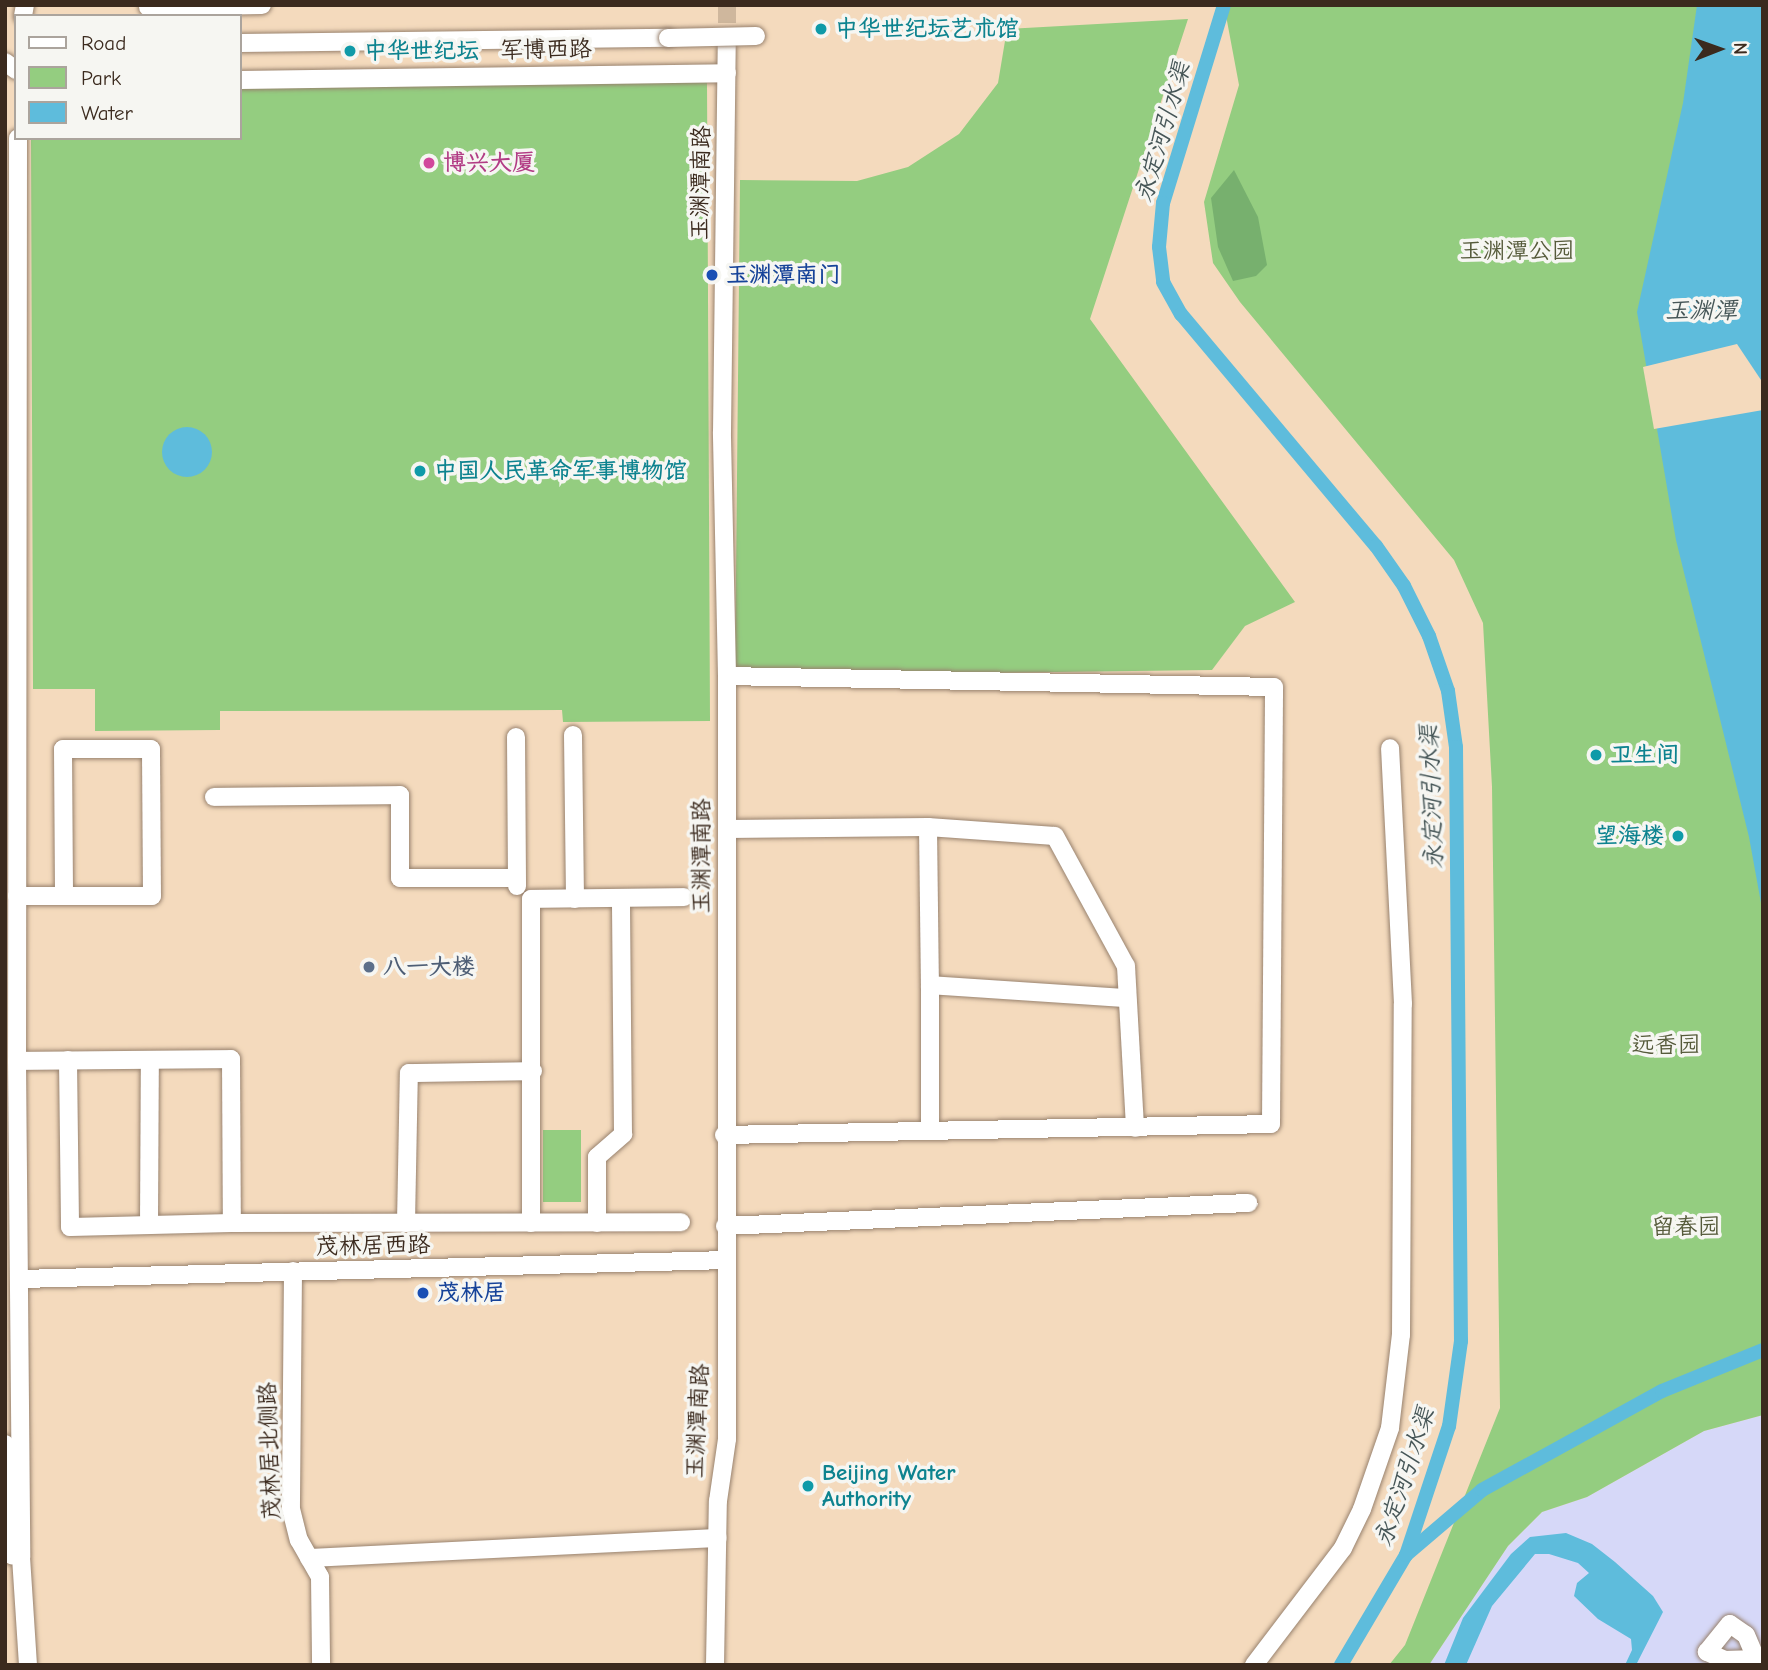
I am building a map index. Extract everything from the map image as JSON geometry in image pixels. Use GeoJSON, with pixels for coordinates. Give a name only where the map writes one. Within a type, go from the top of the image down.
{"type":"FeatureCollection","features":[{"type":"Feature","properties":{"kind":"street"},"geometry":{"type":"LineString","coordinates":[[148,7],[262,5]]}},
{"type":"Feature","properties":{"kind":"street"},"geometry":{"type":"LineString","coordinates":[[242,43],[756,36]]}},
{"type":"Feature","properties":{"kind":"street","name":"玉渊潭南路"},"geometry":{"type":"LineString","coordinates":[[715,1665],[718,1501],[727,1439],[724,1135],[727,676],[722,432],[727,46]]}},
{"type":"Feature","properties":{"kind":"street","name":"军博西路"},"geometry":{"type":"LineString","coordinates":[[242,80],[727,73]]}},
{"type":"Feature","properties":{"kind":"street"},"geometry":{"type":"LineString","coordinates":[[18,140],[16,1273],[21,1557],[28,1665]]}},
{"type":"Feature","properties":{"kind":"street"},"geometry":{"type":"LineString","coordinates":[[724,1135],[1271,1124],[1274,687],[727,676]]}},
{"type":"Feature","properties":{"kind":"street"},"geometry":{"type":"LineString","coordinates":[[573,735],[575,899]]}},
{"type":"Feature","properties":{"kind":"street"},"geometry":{"type":"LineString","coordinates":[[516,737],[515,884],[531,899],[684,897]]}},
{"type":"Feature","properties":{"kind":"street"},"geometry":{"type":"LineString","coordinates":[[1254,1665],[1343,1548],[1363,1509],[1390,1428],[1402,1335],[1403,1031],[1390,748]]}},
{"type":"Feature","properties":{"kind":"street"},"geometry":{"type":"LineString","coordinates":[[17,896],[152,895],[151,749],[63,749],[64,895]]}},
{"type":"Feature","properties":{"kind":"street"},"geometry":{"type":"LineString","coordinates":[[214,797],[400,795],[400,878],[515,877]]}},
{"type":"Feature","properties":{"kind":"street"},"geometry":{"type":"LineString","coordinates":[[727,829],[928,827],[1055,836],[1125,967],[1135,1128]]}},
{"type":"Feature","properties":{"kind":"street"},"geometry":{"type":"LineString","coordinates":[[928,827],[930,1131]]}},
{"type":"Feature","properties":{"kind":"street"},"geometry":{"type":"LineString","coordinates":[[597,1223],[597,1157],[623,1134],[621,898]]}},
{"type":"Feature","properties":{"kind":"street"},"geometry":{"type":"LineString","coordinates":[[531,899],[531,1223]]}},
{"type":"Feature","properties":{"kind":"street"},"geometry":{"type":"LineString","coordinates":[[930,985],[1127,998]]}},
{"type":"Feature","properties":{"kind":"street"},"geometry":{"type":"LineString","coordinates":[[17,1061],[231,1059],[232,1223]]}},
{"type":"Feature","properties":{"kind":"street"},"geometry":{"type":"LineString","coordinates":[[68,1060],[70,1227],[232,1223],[681,1222]]}},
{"type":"Feature","properties":{"kind":"street"},"geometry":{"type":"LineString","coordinates":[[149,1225],[150,1060]]}},
{"type":"Feature","properties":{"kind":"street"},"geometry":{"type":"LineString","coordinates":[[406,1223],[409,1073],[533,1071]]}},
{"type":"Feature","properties":{"kind":"street"},"geometry":{"type":"LineString","coordinates":[[725,1226],[1248,1203]]}},
{"type":"Feature","properties":{"kind":"street","name":"茂林居西路"},"geometry":{"type":"LineString","coordinates":[[16,1273],[293,1271],[726,1261]]}},
{"type":"Feature","properties":{"kind":"street","name":"茂林居北侧路"},"geometry":{"type":"LineString","coordinates":[[293,1271],[291,1509],[299,1540],[320,1577],[321,1665]]}},
{"type":"Feature","properties":{"kind":"street"},"geometry":{"type":"LineString","coordinates":[[5,1444],[21,1557]]}},
{"type":"Feature","properties":{"kind":"street"},"geometry":{"type":"LineString","coordinates":[[5,1512],[27,1645]]}},
{"type":"Feature","properties":{"kind":"street"},"geometry":{"type":"LineString","coordinates":[[309,1558],[718,1538]]}},
{"type":"Feature","properties":{"kind":"shaded area"},"geometry":{"type":"Polygon","coordinates":[[[1763,1415],[1763,1665],[1429,1665],[1508,1546],[1542,1512],[1587,1497],[1704,1431],[1763,1415]]]}},
{"type":"Feature","properties":{"kind":"green space","name":"玉渊潭公园"},"geometry":{"type":"Polygon","coordinates":[[[1224,5],[1763,5],[1763,1415],[1704,1431],[1587,1497],[1542,1512],[1508,1546],[1429,1665],[1389,1665],[1405,1645],[1500,1408],[1492,787],[1483,623],[1454,560],[1240,302],[1213,263],[1204,202],[1239,85],[1224,5]]]}},
{"type":"Feature","properties":{"kind":"green space"},"geometry":{"type":"Polygon","coordinates":[[[1188,19],[1090,319],[1295,602],[1245,626],[1212,670],[735,676],[740,180],[857,181],[908,167],[959,134],[998,83],[1007,29],[1188,19]]]}},
{"type":"Feature","properties":{"kind":"green space","name":"中国人民革命军事博物馆"},"geometry":{"type":"Polygon","coordinates":[[[707,81],[710,721],[563,722],[562,710],[220,711],[220,730],[95,731],[95,689],[33,689],[31,140],[242,140],[242,83],[707,81]]]}},
{"type":"Feature","properties":{"kind":"green space"},"geometry":{"type":"Polygon","coordinates":[[[1234,170],[1258,217],[1267,265],[1256,276],[1233,281],[1218,247],[1211,198],[1234,170]]]}},
{"type":"Feature","properties":{"kind":"green space"},"geometry":{"type":"Polygon","coordinates":[[[543,1130],[581,1130],[581,1202],[543,1202],[543,1130]]]}},
{"type":"Feature","properties":{"kind":"water","name":"玉渊潭"},"geometry":{"type":"Polygon","coordinates":[[[1697,5],[1763,5],[1763,914],[1749,837],[1676,540],[1637,312],[1683,103],[1697,5]]]}},
{"type":"Feature","properties":{"kind":"water"},"geometry":{"type":"Polygon","coordinates":[[[187,427],[204,435],[212,452],[204,469],[187,477],[170,469],[162,452],[170,435],[187,427]]]}},
{"type":"Feature","properties":{"kind":"water"},"geometry":{"type":"Polygon","coordinates":[[[1566,1533],[1592,1544],[1615,1562],[1653,1596],[1663,1612],[1636,1665],[1625,1665],[1632,1650],[1631,1639],[1598,1619],[1574,1596],[1577,1583],[1589,1573],[1578,1563],[1549,1554],[1535,1554],[1492,1606],[1466,1665],[1444,1665],[1463,1618],[1511,1554],[1530,1537],[1566,1533]]]}},
{"type":"Feature","properties":{"kind":"pier"},"geometry":{"type":"Polygon","coordinates":[[[1737,344],[1763,383],[1763,410],[1654,429],[1643,367],[1737,344]]]}},
{"type":"Feature","properties":{"kind":"waterway","name":"永定河引水渠"},"geometry":{"type":"LineString","coordinates":[[1224,5],[1163,203],[1159,247],[1163,282],[1181,314],[1376,546],[1404,586],[1429,636],[1448,691],[1456,747],[1461,1341],[1449,1426],[1406,1555],[1341,1665]]}},
{"type":"Feature","properties":{"kind":"waterway"},"geometry":{"type":"LineString","coordinates":[[1406,1555],[1482,1490],[1662,1391],[1763,1350]]}},
{"type":"Feature","properties":{"kind":"tunnel"},"geometry":{"type":"LineString","coordinates":[[727,5],[727,46]]}},
{"type":"Feature","properties":{"kind":"place","name":"中华世纪坛艺术馆"},"geometry":{"type":"Point","coordinates":[821,29]}},
{"type":"Feature","properties":{"kind":"place","name":"中华世纪坛"},"geometry":{"type":"Point","coordinates":[350,51]}},
{"type":"Feature","properties":{"kind":"place","name":"博兴大厦"},"geometry":{"type":"Point","coordinates":[429,163]}},
{"type":"Feature","properties":{"kind":"place","name":"玉渊潭南门"},"geometry":{"type":"Point","coordinates":[712,275]}},
{"type":"Feature","properties":{"kind":"place","name":"中国人民革命军事博物馆"},"geometry":{"type":"Point","coordinates":[420,471]}},
{"type":"Feature","properties":{"kind":"place","name":"卫生间"},"geometry":{"type":"Point","coordinates":[1596,755]}},
{"type":"Feature","properties":{"kind":"place","name":"望海楼"},"geometry":{"type":"Point","coordinates":[1678,836]}},
{"type":"Feature","properties":{"kind":"place","name":"八一大楼"},"geometry":{"type":"Point","coordinates":[369,967]}},
{"type":"Feature","properties":{"kind":"place","name":"茂林居"},"geometry":{"type":"Point","coordinates":[423,1293]}},
{"type":"Feature","properties":{"kind":"place","name":"Beijing Water Authority"},"geometry":{"type":"Point","coordinates":[808,1486]}},
{"type":"Feature","properties":{"kind":"park label","name":"远香园"},"geometry":{"type":"Point","coordinates":[1666,1045]}},
{"type":"Feature","properties":{"kind":"park label","name":"留春园"},"geometry":{"type":"Point","coordinates":[1686,1227]}}]}
